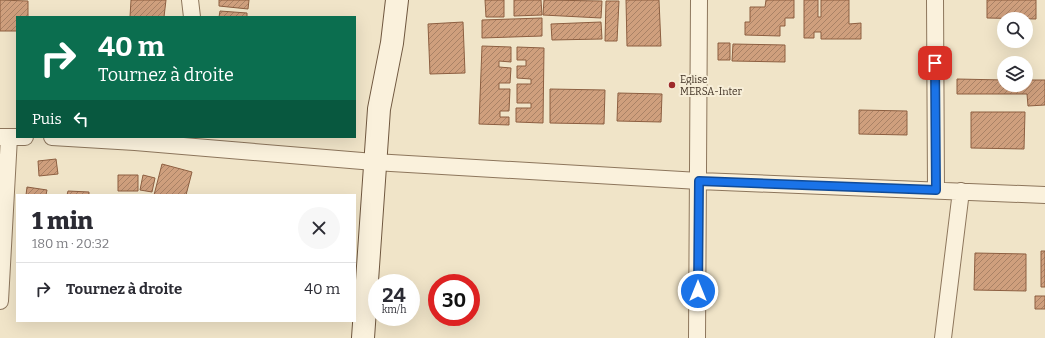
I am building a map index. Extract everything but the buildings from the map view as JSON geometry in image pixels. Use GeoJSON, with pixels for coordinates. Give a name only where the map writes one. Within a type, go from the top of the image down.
{"type":"FeatureCollection","features":[{"type":"Feature","properties":{"kind":"street"},"geometry":{"type":"LineString","coordinates":[[190,0],[192,16]]}},
{"type":"Feature","properties":{"kind":"street"},"geometry":{"type":"LineString","coordinates":[[363,338],[374,162],[379,108],[392,43],[398,0]]}},
{"type":"Feature","properties":{"kind":"street"},"geometry":{"type":"LineString","coordinates":[[697,338],[699,0]]}},
{"type":"Feature","properties":{"kind":"street"},"geometry":{"type":"LineString","coordinates":[[935,0],[936,190]]}},
{"type":"Feature","properties":{"kind":"street"},"geometry":{"type":"LineString","coordinates":[[0,301],[12,137]]}},
{"type":"Feature","properties":{"kind":"street"},"geometry":{"type":"LineString","coordinates":[[80,138],[191,142],[374,162],[699,181],[1045,195]]}},
{"type":"Feature","properties":{"kind":"street"},"geometry":{"type":"LineString","coordinates":[[943,338],[961,191]]}},
{"type":"Feature","properties":{"kind":"place","name":"Eglise MERSA-Inter"},"geometry":{"type":"Point","coordinates":[672,85]}},
{"type":"Feature","properties":{"kind":"route"},"geometry":{"type":"LineString","coordinates":[[698,291],[699,181],[791,186],[936,190],[935,63]]}}]}
